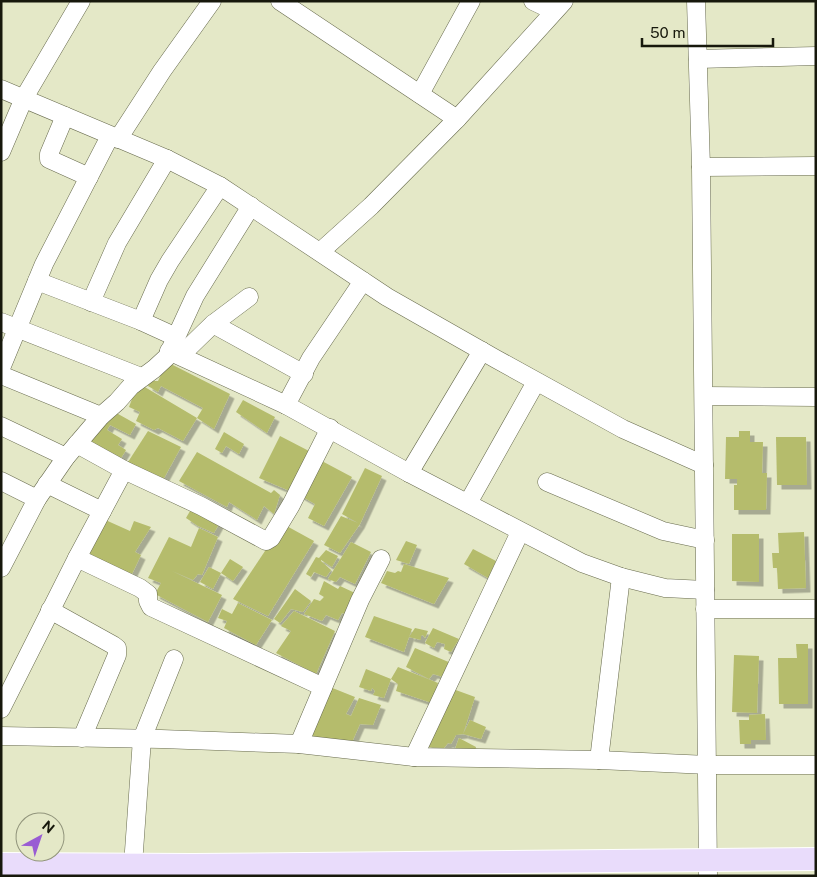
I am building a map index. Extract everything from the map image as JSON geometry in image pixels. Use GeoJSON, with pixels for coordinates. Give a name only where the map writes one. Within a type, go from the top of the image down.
{"type":"FeatureCollection","features":[{"type":"Feature","properties":{"kind":"main road"},"geometry":{"type":"LineString","coordinates":[[1,864],[540,863],[708,868],[816,859]]}},
{"type":"Feature","properties":{"kind":"street"},"geometry":{"type":"LineString","coordinates":[[1,152],[24,98],[81,1]]}},
{"type":"Feature","properties":{"kind":"street"},"geometry":{"type":"LineString","coordinates":[[1,368],[9,325],[37,281],[89,177],[114,137],[212,1]]}},
{"type":"Feature","properties":{"kind":"street"},"geometry":{"type":"LineString","coordinates":[[420,94],[471,1]]}},
{"type":"Feature","properties":{"kind":"street"},"geometry":{"type":"LineString","coordinates":[[533,1],[559,6]]}},
{"type":"Feature","properties":{"kind":"street"},"geometry":{"type":"LineString","coordinates":[[696,1],[701,167],[708,868]]}},
{"type":"Feature","properties":{"kind":"street"},"geometry":{"type":"LineString","coordinates":[[288,3],[458,119]]}},
{"type":"Feature","properties":{"kind":"street"},"geometry":{"type":"LineString","coordinates":[[320,252],[371,206],[458,119],[559,6]]}},
{"type":"Feature","properties":{"kind":"street"},"geometry":{"type":"LineString","coordinates":[[698,59],[816,56]]}},
{"type":"Feature","properties":{"kind":"street"},"geometry":{"type":"LineString","coordinates":[[1,90],[168,159],[220,186],[387,297],[623,429],[704,465]]}},
{"type":"Feature","properties":{"kind":"street"},"geometry":{"type":"LineString","coordinates":[[65,116],[49,154],[49,159],[89,177]]}},
{"type":"Feature","properties":{"kind":"street"},"geometry":{"type":"LineString","coordinates":[[91,302],[117,243],[168,159]]}},
{"type":"Feature","properties":{"kind":"street"},"geometry":{"type":"LineString","coordinates":[[701,167],[816,166]]}},
{"type":"Feature","properties":{"kind":"street"},"geometry":{"type":"LineString","coordinates":[[141,321],[159,280],[220,186]]}},
{"type":"Feature","properties":{"kind":"street"},"geometry":{"type":"LineString","coordinates":[[175,348],[195,296],[251,206]]}},
{"type":"Feature","properties":{"kind":"street"},"geometry":{"type":"LineString","coordinates":[[37,281],[141,321],[175,348],[330,428],[409,473],[582,563],[621,577],[665,588],[705,590]]}},
{"type":"Feature","properties":{"kind":"street"},"geometry":{"type":"LineString","coordinates":[[286,405],[311,358],[363,281]]}},
{"type":"Feature","properties":{"kind":"street"},"geometry":{"type":"LineString","coordinates":[[1,568],[7,541],[72,450],[101,416],[142,377],[160,364],[175,348],[213,324],[249,297]]}},
{"type":"Feature","properties":{"kind":"street"},"geometry":{"type":"LineString","coordinates":[[213,324],[304,374]]}},
{"type":"Feature","properties":{"kind":"street"},"geometry":{"type":"LineString","coordinates":[[9,325],[142,377]]}},
{"type":"Feature","properties":{"kind":"street"},"geometry":{"type":"LineString","coordinates":[[409,473],[482,351]]}},
{"type":"Feature","properties":{"kind":"street"},"geometry":{"type":"LineString","coordinates":[[1,375],[101,416]]}},
{"type":"Feature","properties":{"kind":"street"},"geometry":{"type":"LineString","coordinates":[[468,503],[536,382]]}},
{"type":"Feature","properties":{"kind":"street"},"geometry":{"type":"LineString","coordinates":[[704,396],[816,397]]}},
{"type":"Feature","properties":{"kind":"street"},"geometry":{"type":"LineString","coordinates":[[1,426],[124,470],[201,506],[266,541],[271,538],[291,505],[330,428]]}},
{"type":"Feature","properties":{"kind":"street"},"geometry":{"type":"LineString","coordinates":[[1,708],[124,470]]}},
{"type":"Feature","properties":{"kind":"street"},"geometry":{"type":"LineString","coordinates":[[1,482],[37,499]]}},
{"type":"Feature","properties":{"kind":"street"},"geometry":{"type":"LineString","coordinates":[[547,482],[663,531],[705,540]]}},
{"type":"Feature","properties":{"kind":"street"},"geometry":{"type":"LineString","coordinates":[[47,484],[102,511]]}},
{"type":"Feature","properties":{"kind":"street"},"geometry":{"type":"LineString","coordinates":[[414,757],[520,532]]}},
{"type":"Feature","properties":{"kind":"street"},"geometry":{"type":"LineString","coordinates":[[77,558],[140,588],[148,594],[151,607],[323,687]]}},
{"type":"Feature","properties":{"kind":"street"},"geometry":{"type":"LineString","coordinates":[[299,744],[360,600],[381,559]]}},
{"type":"Feature","properties":{"kind":"street"},"geometry":{"type":"LineString","coordinates":[[599,760],[621,577]]}},
{"type":"Feature","properties":{"kind":"street"},"geometry":{"type":"LineString","coordinates":[[705,609],[816,609]]}},
{"type":"Feature","properties":{"kind":"street"},"geometry":{"type":"LineString","coordinates":[[50,610],[117,648],[117,656],[82,738]]}},
{"type":"Feature","properties":{"kind":"street"},"geometry":{"type":"LineString","coordinates":[[133,865],[142,739],[174,658]]}},
{"type":"Feature","properties":{"kind":"street"},"geometry":{"type":"LineString","coordinates":[[1,736],[299,744],[414,757],[599,760],[708,765],[816,765]]}},
{"type":"Feature","properties":{"kind":"building"},"geometry":{"type":"Polygon","coordinates":[[[167,362],[230,394],[214,429],[197,418],[203,408],[161,386],[158,392],[148,386],[150,381],[158,381],[167,362]]]}},
{"type":"Feature","properties":{"kind":"building"},"geometry":{"type":"Polygon","coordinates":[[[138,383],[197,418],[183,441],[158,428],[154,430],[136,421],[140,412],[129,407],[138,383]]]}},
{"type":"Feature","properties":{"kind":"building"},"geometry":{"type":"Polygon","coordinates":[[[243,400],[275,417],[267,433],[236,412],[243,400]]]}},
{"type":"Feature","properties":{"kind":"building"},"geometry":{"type":"Polygon","coordinates":[[[111,410],[136,424],[130,435],[110,425],[107,430],[122,439],[118,445],[126,450],[121,458],[87,439],[111,410]]]}},
{"type":"Feature","properties":{"kind":"building"},"geometry":{"type":"Polygon","coordinates":[[[148,431],[181,447],[163,480],[128,462],[148,431]]]}},
{"type":"Feature","properties":{"kind":"building"},"geometry":{"type":"Polygon","coordinates":[[[739,431],[750,431],[750,442],[763,442],[762,473],[767,473],[766,510],[734,510],[734,485],[737,485],[737,479],[725,479],[726,437],[739,437],[739,431]]]}},
{"type":"Feature","properties":{"kind":"building"},"geometry":{"type":"Polygon","coordinates":[[[224,432],[244,444],[239,454],[226,446],[222,453],[215,449],[224,432]]]}},
{"type":"Feature","properties":{"kind":"building"},"geometry":{"type":"Polygon","coordinates":[[[280,436],[309,451],[290,491],[259,478],[280,436]]]}},
{"type":"Feature","properties":{"kind":"building"},"geometry":{"type":"Polygon","coordinates":[[[776,437],[806,437],[807,485],[777,485],[776,437]]]}},
{"type":"Feature","properties":{"kind":"building"},"geometry":{"type":"Polygon","coordinates":[[[197,452],[271,493],[274,490],[280,495],[274,514],[264,506],[257,520],[229,502],[227,507],[179,481],[197,452]]]}},
{"type":"Feature","properties":{"kind":"building"},"geometry":{"type":"Polygon","coordinates":[[[320,460],[352,477],[324,526],[308,518],[315,504],[299,495],[320,460]]]}},
{"type":"Feature","properties":{"kind":"building"},"geometry":{"type":"Polygon","coordinates":[[[365,468],[382,476],[360,524],[340,553],[324,545],[341,516],[358,523],[342,514],[365,468]]]}},
{"type":"Feature","properties":{"kind":"building"},"geometry":{"type":"Polygon","coordinates":[[[194,504],[221,520],[214,533],[186,518],[194,504]]]}},
{"type":"Feature","properties":{"kind":"building"},"geometry":{"type":"Polygon","coordinates":[[[101,518],[130,531],[134,521],[151,527],[135,552],[141,555],[132,574],[87,554],[101,518]]]}},
{"type":"Feature","properties":{"kind":"building"},"geometry":{"type":"Polygon","coordinates":[[[283,524],[314,541],[268,616],[233,599],[283,524]]]}},
{"type":"Feature","properties":{"kind":"building"},"geometry":{"type":"Polygon","coordinates":[[[199,528],[218,537],[202,575],[198,574],[193,580],[172,571],[222,595],[208,622],[155,594],[161,583],[148,578],[169,537],[191,547],[199,528]]]}},
{"type":"Feature","properties":{"kind":"building"},"geometry":{"type":"Polygon","coordinates":[[[804,532],[806,588],[778,589],[777,568],[773,568],[772,553],[779,553],[778,533],[804,532]]]}},
{"type":"Feature","properties":{"kind":"building"},"geometry":{"type":"Polygon","coordinates":[[[732,534],[759,534],[759,582],[732,581],[732,534]]]}},
{"type":"Feature","properties":{"kind":"building"},"geometry":{"type":"Polygon","coordinates":[[[406,541],[417,545],[409,564],[396,560],[406,541]]]}},
{"type":"Feature","properties":{"kind":"building"},"geometry":{"type":"Polygon","coordinates":[[[351,542],[371,552],[355,584],[340,577],[336,582],[328,579],[351,542]]]}},
{"type":"Feature","properties":{"kind":"building"},"geometry":{"type":"Polygon","coordinates":[[[473,549],[496,561],[488,578],[464,564],[473,549]]]}},
{"type":"Feature","properties":{"kind":"building"},"geometry":{"type":"Polygon","coordinates":[[[326,550],[338,556],[332,567],[321,560],[331,570],[326,577],[314,572],[311,577],[306,574],[316,557],[319,558],[326,550]]]}},
{"type":"Feature","properties":{"kind":"building"},"geometry":{"type":"Polygon","coordinates":[[[230,559],[243,567],[233,581],[221,573],[230,559]]]}},
{"type":"Feature","properties":{"kind":"building"},"geometry":{"type":"Polygon","coordinates":[[[404,564],[449,578],[434,604],[381,583],[387,571],[401,572],[404,564]]]}},
{"type":"Feature","properties":{"kind":"building"},"geometry":{"type":"Polygon","coordinates":[[[209,567],[221,573],[213,589],[200,582],[209,567]]]}},
{"type":"Feature","properties":{"kind":"building"},"geometry":{"type":"Polygon","coordinates":[[[324,581],[338,589],[340,586],[355,593],[345,614],[342,613],[338,620],[326,615],[322,621],[304,614],[314,599],[320,601],[324,597],[319,594],[324,581]]]}},
{"type":"Feature","properties":{"kind":"building"},"geometry":{"type":"Polygon","coordinates":[[[295,589],[311,601],[303,612],[291,609],[280,623],[274,619],[295,589]]]}},
{"type":"Feature","properties":{"kind":"building"},"geometry":{"type":"Polygon","coordinates":[[[238,603],[272,620],[256,645],[224,628],[227,621],[218,618],[222,609],[232,614],[238,603]]]}},
{"type":"Feature","properties":{"kind":"building"},"geometry":{"type":"Polygon","coordinates":[[[294,611],[335,631],[316,674],[276,653],[291,631],[281,626],[294,611]]]}},
{"type":"Feature","properties":{"kind":"building"},"geometry":{"type":"Polygon","coordinates":[[[374,616],[412,629],[404,652],[365,637],[374,616]]]}},
{"type":"Feature","properties":{"kind":"building"},"geometry":{"type":"Polygon","coordinates":[[[415,628],[428,631],[425,638],[423,635],[421,636],[421,640],[409,637],[415,628]]]}},
{"type":"Feature","properties":{"kind":"building"},"geometry":{"type":"Polygon","coordinates":[[[433,628],[459,639],[451,652],[444,649],[445,644],[437,642],[434,648],[425,643],[433,628]]]}},
{"type":"Feature","properties":{"kind":"building"},"geometry":{"type":"Polygon","coordinates":[[[796,644],[808,644],[808,704],[779,704],[778,658],[797,658],[796,644]]]}},
{"type":"Feature","properties":{"kind":"building"},"geometry":{"type":"Polygon","coordinates":[[[415,648],[451,663],[443,677],[433,674],[429,679],[406,667],[415,648]]]}},
{"type":"Feature","properties":{"kind":"building"},"geometry":{"type":"Polygon","coordinates":[[[734,655],[759,656],[757,713],[732,712],[734,655]]]}},
{"type":"Feature","properties":{"kind":"building"},"geometry":{"type":"Polygon","coordinates":[[[398,667],[438,683],[432,703],[396,691],[398,684],[391,679],[398,667]]]}},
{"type":"Feature","properties":{"kind":"building"},"geometry":{"type":"Polygon","coordinates":[[[366,669],[391,679],[384,698],[373,695],[375,691],[372,688],[371,691],[359,687],[366,669]]]}},
{"type":"Feature","properties":{"kind":"building"},"geometry":{"type":"Polygon","coordinates":[[[330,687],[355,697],[346,714],[351,716],[359,698],[381,705],[373,725],[360,724],[352,742],[311,737],[330,687]]]}},
{"type":"Feature","properties":{"kind":"building"},"geometry":{"type":"Polygon","coordinates":[[[453,689],[475,697],[463,734],[456,735],[451,744],[448,743],[444,748],[425,747],[453,689]]]}},
{"type":"Feature","properties":{"kind":"building"},"geometry":{"type":"Polygon","coordinates":[[[765,714],[766,740],[751,740],[751,744],[740,744],[739,720],[749,720],[749,715],[765,714]]]}},
{"type":"Feature","properties":{"kind":"building"},"geometry":{"type":"Polygon","coordinates":[[[470,720],[486,727],[481,739],[463,734],[470,720]]]}},
{"type":"Feature","properties":{"kind":"building"},"geometry":{"type":"Polygon","coordinates":[[[459,738],[476,747],[474,757],[454,752],[459,738]]]}}]}
